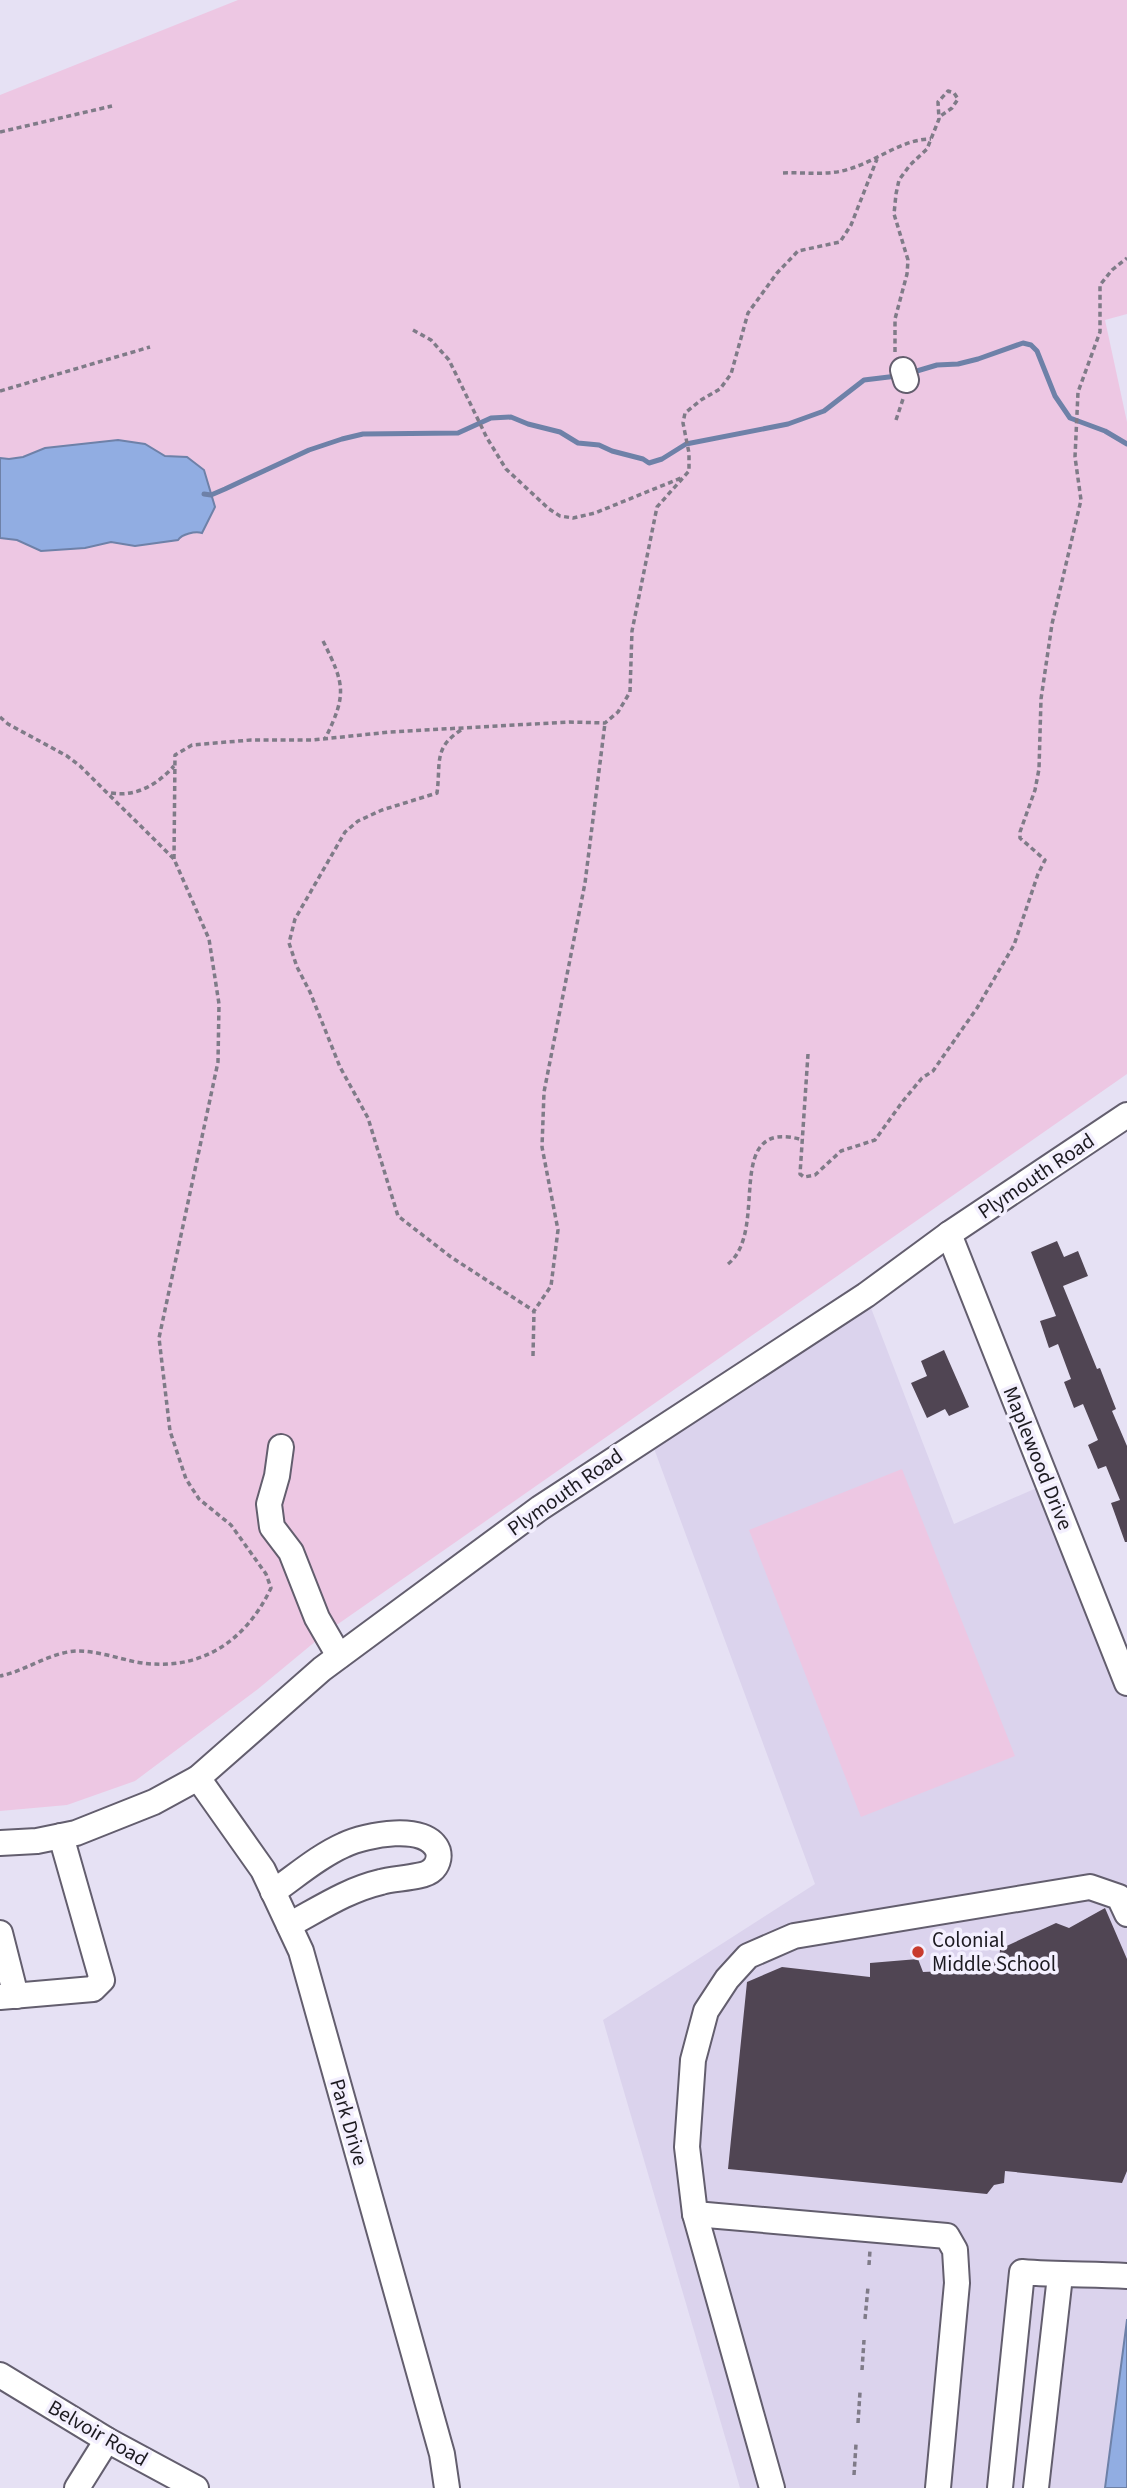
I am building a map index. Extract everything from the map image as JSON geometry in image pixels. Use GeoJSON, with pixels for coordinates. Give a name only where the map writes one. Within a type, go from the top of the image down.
{"type":"FeatureCollection","features":[{"type":"Feature","properties":{"kind":"street","name":"Plymouth Road"},"geometry":{"type":"LineString","coordinates":[[0,1843],[37,1841],[76,1833],[154,1802],[198,1778],[339,1656],[540,1508],[866,1295],[949,1234],[1127,1115]]}},
{"type":"Feature","properties":{"kind":"street","name":"Maplewood Drive"},"geometry":{"type":"LineString","coordinates":[[949,1234],[1127,1683]]}},
{"type":"Feature","properties":{"kind":"street"},"geometry":{"type":"LineString","coordinates":[[281,1447],[269,1504],[272,1528],[291,1552],[317,1618],[339,1656]]}},
{"type":"Feature","properties":{"kind":"street","name":"Park Drive"},"geometry":{"type":"LineString","coordinates":[[198,1778],[263,1870],[302,1951],[442,2454],[447,2488]]}},
{"type":"Feature","properties":{"kind":"street"},"geometry":{"type":"LineString","coordinates":[[273,1892],[344,1845],[370,1836],[406,1832],[422,1836],[433,1843],[438,1851],[436,1865],[426,1874],[382,1881],[359,1888],[289,1926]]}},
{"type":"Feature","properties":{"kind":"street"},"geometry":{"type":"LineString","coordinates":[[0,1933],[8,1996],[93,1989],[102,1980],[61,1836]]}},
{"type":"Feature","properties":{"kind":"street"},"geometry":{"type":"LineString","coordinates":[[772,2488],[695,2214],[687,2147],[692,2060],[706,2011],[727,1979],[748,1956],[794,1936],[1090,1887],[1119,1897],[1127,1914]]}},
{"type":"Feature","properties":{"kind":"street"},"geometry":{"type":"LineString","coordinates":[[695,2214],[947,2236],[955,2250],[957,2283],[938,2488]]}},
{"type":"Feature","properties":{"kind":"street"},"geometry":{"type":"LineString","coordinates":[[1000,2488],[1022,2272],[1060,2276],[1127,2276]]}},
{"type":"Feature","properties":{"kind":"street"},"geometry":{"type":"LineString","coordinates":[[1036,2488],[1060,2276]]}},
{"type":"Feature","properties":{"kind":"street","name":"Belvoir Road"},"geometry":{"type":"LineString","coordinates":[[0,2375],[107,2440],[196,2488]]}},
{"type":"Feature","properties":{"kind":"street"},"geometry":{"type":"LineString","coordinates":[[77,2488],[107,2440]]}},
{"type":"Feature","properties":{"kind":"path"},"geometry":{"type":"LineString","coordinates":[[904,375],[896,357],[894,330],[908,260],[894,214],[896,194],[899,180],[910,164],[927,149],[939,117],[938,102],[948,91],[954,93],[958,99],[939,117]]}},
{"type":"Feature","properties":{"kind":"path"},"geometry":{"type":"LineString","coordinates":[[0,132],[112,106]]}},
{"type":"Feature","properties":{"kind":"path"},"geometry":{"type":"LineString","coordinates":[[783,173],[846,171],[912,141],[931,139]]}},
{"type":"Feature","properties":{"kind":"path"},"geometry":{"type":"LineString","coordinates":[[174,859],[175,755],[192,745],[251,740],[325,739],[569,722],[605,723],[618,712],[630,692],[632,631],[657,508],[689,471],[689,453],[683,423],[685,414],[720,389],[731,374],[748,313],[777,273],[798,251],[840,242],[851,226],[877,159]]}},
{"type":"Feature","properties":{"kind":"path"},"geometry":{"type":"LineString","coordinates":[[808,1054],[800,1174],[804,1177],[815,1175],[841,1152],[875,1140],[922,1078],[933,1071],[977,1008],[1014,945],[1045,860],[1026,845],[1020,838],[1020,832],[1035,790],[1039,769],[1041,699],[1052,624],[1081,500],[1075,457],[1078,392],[1100,332],[1100,285],[1112,270],[1127,258]]}},
{"type":"Feature","properties":{"kind":"path"},"geometry":{"type":"LineString","coordinates":[[413,330],[431,340],[449,360],[487,438],[506,469],[549,509],[561,516],[573,518],[594,513],[683,477]]}},
{"type":"Feature","properties":{"kind":"path"},"geometry":{"type":"LineString","coordinates":[[0,391],[150,347]]}},
{"type":"Feature","properties":{"kind":"path"},"geometry":{"type":"LineString","coordinates":[[323,641],[339,678],[342,695],[325,739]]}},
{"type":"Feature","properties":{"kind":"path"},"geometry":{"type":"LineString","coordinates":[[0,716],[8,724],[67,757],[109,792],[174,859],[209,939],[219,1003],[218,1062],[159,1338],[170,1431],[186,1479],[199,1499],[231,1525],[266,1574],[271,1588],[261,1609],[246,1629],[224,1646],[197,1659],[163,1665],[76,1651],[0,1676]]}},
{"type":"Feature","properties":{"kind":"path"},"geometry":{"type":"LineString","coordinates":[[533,1356],[534,1311],[551,1286],[558,1230],[542,1147],[544,1092],[585,883],[605,723]]}},
{"type":"Feature","properties":{"kind":"path"},"geometry":{"type":"LineString","coordinates":[[463,728],[441,748],[437,793],[382,810],[358,821],[345,832],[295,919],[289,943],[340,1067],[368,1118],[398,1216],[451,1257],[534,1311]]}},
{"type":"Feature","properties":{"kind":"path"},"geometry":{"type":"LineString","coordinates":[[109,792],[125,795],[153,786],[175,764]]}},
{"type":"Feature","properties":{"kind":"path"},"geometry":{"type":"LineString","coordinates":[[727,1264],[734,1259],[742,1246],[755,1153],[768,1138],[779,1136],[803,1140]]}},
{"type":"Feature","properties":{"kind":"path"},"geometry":{"type":"LineString","coordinates":[[869,2265],[871,2246]]}},
{"type":"Feature","properties":{"kind":"path"},"geometry":{"type":"LineString","coordinates":[[865,2319],[868,2287]]}},
{"type":"Feature","properties":{"kind":"path"},"geometry":{"type":"LineString","coordinates":[[862,2370],[864,2340]]}},
{"type":"Feature","properties":{"kind":"path"},"geometry":{"type":"LineString","coordinates":[[858,2423],[860,2392]]}},
{"type":"Feature","properties":{"kind":"path"},"geometry":{"type":"LineString","coordinates":[[854,2475],[856,2444]]}},
{"type":"Feature","properties":{"kind":"shaded area"},"geometry":{"type":"Polygon","coordinates":[[[238,0],[1127,0],[1127,314],[1105,320],[1127,422],[1127,1074],[328,1631],[258,1689],[135,1781],[67,1805],[0,1811],[0,95],[238,0]]]}},
{"type":"Feature","properties":{"kind":"shaded area","name":"Colonial Middle School"},"geometry":{"type":"Polygon","coordinates":[[[866,1295],[954,1524],[1048,1483],[1127,1683],[1127,2488],[740,2488],[603,2020],[815,1884],[649,1435],[866,1295]]]}},
{"type":"Feature","properties":{"kind":"shaded area"},"geometry":{"type":"Polygon","coordinates":[[[902,1469],[1015,1756],[861,1817],[749,1530],[902,1469]]]}},
{"type":"Feature","properties":{"kind":"water"},"geometry":{"type":"Polygon","coordinates":[[[118,440],[145,444],[165,456],[187,457],[204,470],[215,507],[202,533],[182,536],[178,540],[135,546],[111,542],[85,548],[41,551],[17,540],[0,538],[0,458],[23,457],[45,448],[118,440]]]}},
{"type":"Feature","properties":{"kind":"water"},"geometry":{"type":"Polygon","coordinates":[[[1127,2320],[1127,2488],[1105,2488],[1127,2320]]]}},
{"type":"Feature","properties":{"kind":"building"},"geometry":{"type":"Polygon","coordinates":[[[1057,1241],[1064,1257],[1078,1251],[1088,1276],[1063,1286],[1097,1369],[1100,1368],[1116,1409],[1112,1411],[1127,1446],[1127,1542],[1111,1503],[1120,1500],[1106,1466],[1098,1469],[1088,1445],[1098,1440],[1083,1404],[1074,1408],[1064,1382],[1071,1379],[1058,1344],[1049,1348],[1040,1321],[1056,1316],[1031,1252],[1057,1241]]]}},
{"type":"Feature","properties":{"kind":"building"},"geometry":{"type":"Polygon","coordinates":[[[944,1350],[969,1407],[949,1416],[945,1409],[927,1418],[911,1383],[927,1376],[921,1361],[944,1350]]]}},
{"type":"Feature","properties":{"kind":"building","name":"Colonial Middle School"},"geometry":{"type":"Polygon","coordinates":[[[1105,1908],[1127,1959],[1127,2171],[1122,2183],[1005,2171],[1004,2183],[994,2185],[987,2194],[728,2169],[747,1982],[782,1967],[870,1977],[870,1963],[918,1959],[923,1972],[969,1970],[969,1963],[999,1962],[1000,1949],[1056,1923],[1069,1928],[1105,1908]]]}},
{"type":"Feature","properties":{"kind":"waterway"},"geometry":{"type":"LineString","coordinates":[[910,373],[937,365],[978,359],[1023,343],[1031,345],[1037,351],[1055,396],[1070,418],[1105,431],[1127,444]]}},
{"type":"Feature","properties":{"kind":"waterway"},"geometry":{"type":"LineString","coordinates":[[204,494],[211,495],[309,450],[342,439],[363,434],[458,433],[491,418],[511,417],[560,432],[578,443],[599,445],[649,463],[662,459],[686,444],[788,424],[824,411],[864,380],[897,376]]}},
{"type":"Feature","properties":{"kind":"place","name":"Colonial Middle School"},"geometry":{"type":"Point","coordinates":[918,1952]}}]}
